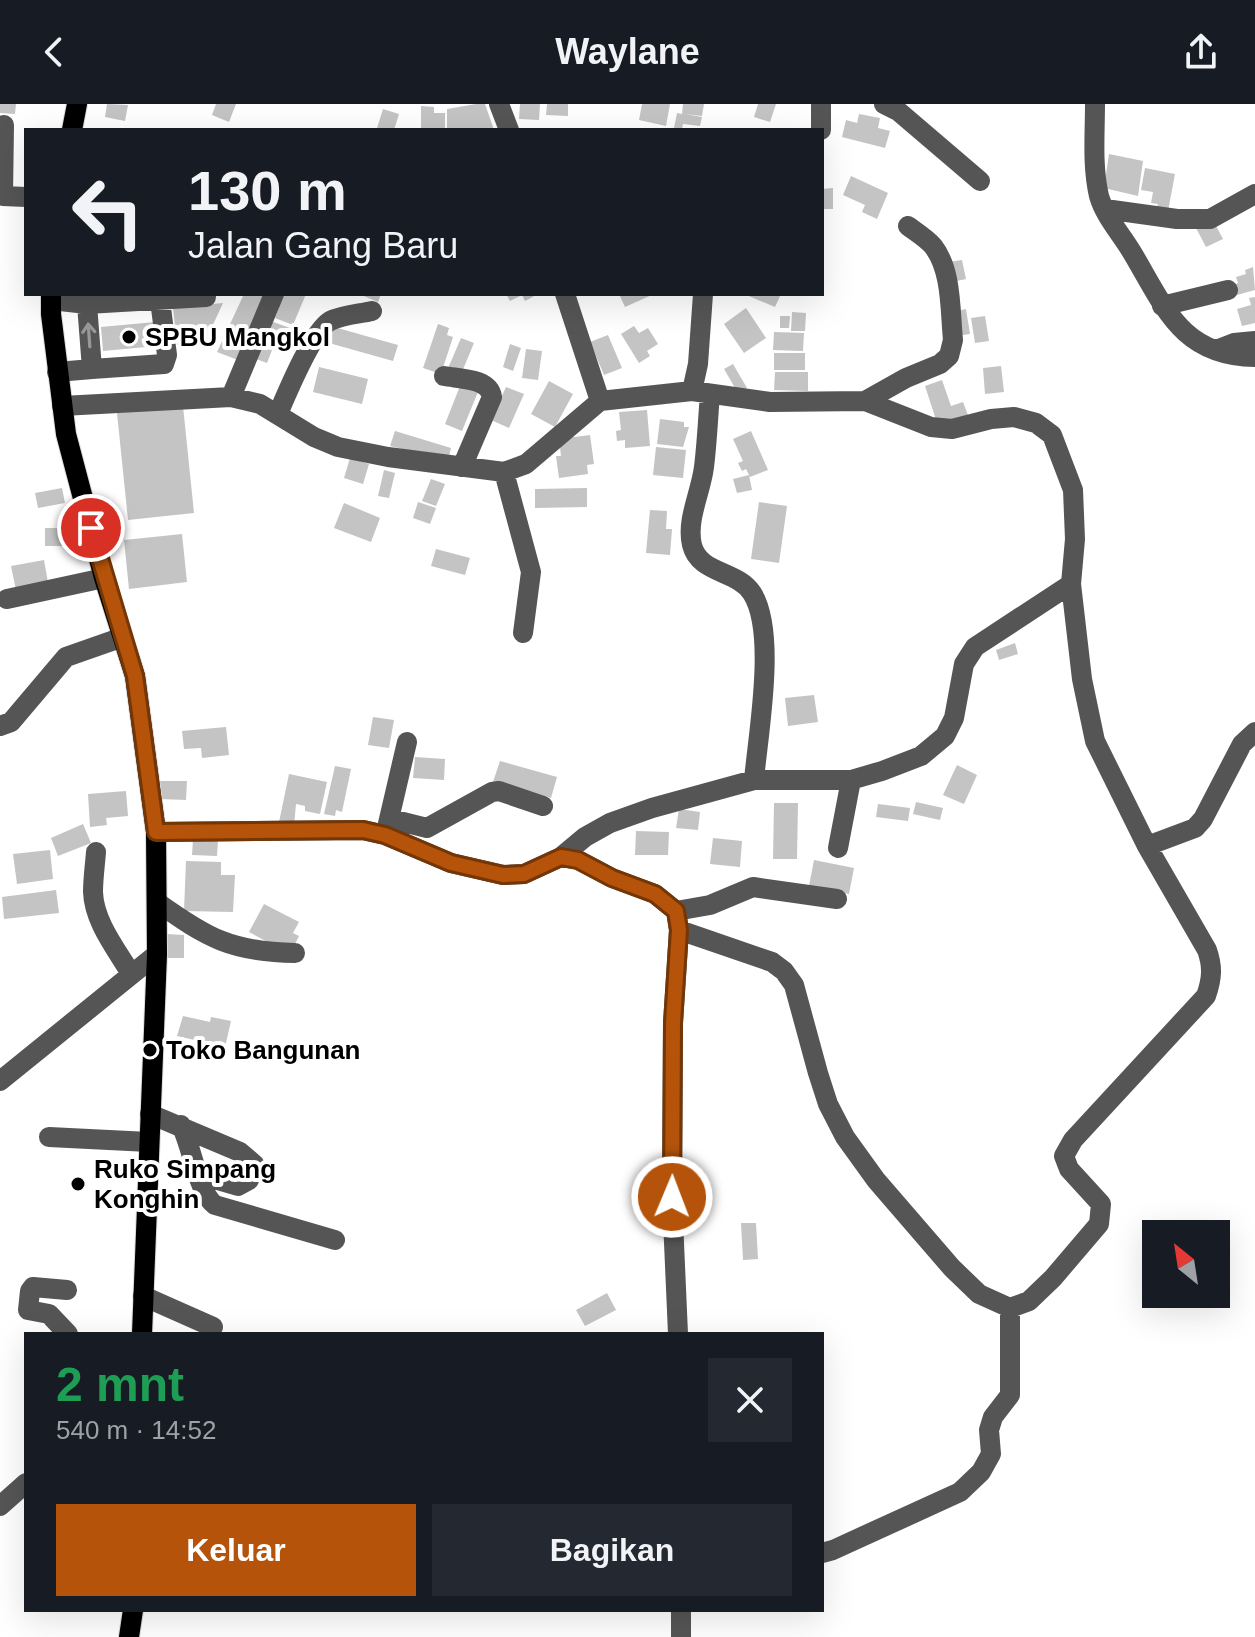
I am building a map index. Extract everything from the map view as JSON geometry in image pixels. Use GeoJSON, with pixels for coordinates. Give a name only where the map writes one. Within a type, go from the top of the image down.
{"type":"FeatureCollection","features":[{"type":"Feature","properties":{"kind":"main road"},"geometry":{"type":"LineString","coordinates":[[72,128],[77,104]]}},
{"type":"Feature","properties":{"kind":"main road"},"geometry":{"type":"LineString","coordinates":[[51,297],[57,372],[70,454],[141,706],[156,832],[157,954],[142,1332]]}},
{"type":"Feature","properties":{"kind":"main road"},"geometry":{"type":"LineString","coordinates":[[129,1637],[133,1612]]}},
{"type":"Feature","properties":{"kind":"street"},"geometry":{"type":"LineString","coordinates":[[499,104],[508,128]]}},
{"type":"Feature","properties":{"kind":"street"},"geometry":{"type":"LineString","coordinates":[[821,104],[821,128]]}},
{"type":"Feature","properties":{"kind":"street"},"geometry":{"type":"LineString","coordinates":[[884,104],[898,111],[980,181]]}},
{"type":"Feature","properties":{"kind":"street"},"geometry":{"type":"LineString","coordinates":[[1095,104],[1095,165],[1100,198],[1162,306],[1185,334],[1206,347],[1231,355],[1255,357]]}},
{"type":"Feature","properties":{"kind":"street"},"geometry":{"type":"LineString","coordinates":[[4,125],[3,196],[24,197]]}},
{"type":"Feature","properties":{"kind":"street"},"geometry":{"type":"LineString","coordinates":[[1105,209],[1177,219],[1210,219],[1255,194]]}},
{"type":"Feature","properties":{"kind":"street"},"geometry":{"type":"LineString","coordinates":[[865,401],[906,378],[940,364],[949,356],[951,349],[953,340],[945,272],[930,242],[908,226]]}},
{"type":"Feature","properties":{"kind":"street"},"geometry":{"type":"LineString","coordinates":[[1162,306],[1228,290]]}},
{"type":"Feature","properties":{"kind":"street"},"geometry":{"type":"LineString","coordinates":[[231,397],[273,296]]}},
{"type":"Feature","properties":{"kind":"street"},"geometry":{"type":"LineString","coordinates":[[566,296],[600,401]]}},
{"type":"Feature","properties":{"kind":"street"},"geometry":{"type":"LineString","coordinates":[[703,296],[698,364],[704,468],[692,524],[692,543],[697,557],[712,568],[737,578],[752,593],[760,616],[766,641],[754,780]]}},
{"type":"Feature","properties":{"kind":"street"},"geometry":{"type":"LineString","coordinates":[[51,297],[87,304],[206,297]]}},
{"type":"Feature","properties":{"kind":"street"},"geometry":{"type":"LineString","coordinates":[[57,372],[164,364],[167,355],[160,300]]}},
{"type":"Feature","properties":{"kind":"street"},"geometry":{"type":"LineString","coordinates":[[87,304],[92,369]]}},
{"type":"Feature","properties":{"kind":"street"},"geometry":{"type":"LineString","coordinates":[[278,414],[323,326],[332,320],[372,311]]}},
{"type":"Feature","properties":{"kind":"street"},"geometry":{"type":"LineString","coordinates":[[1216,350],[1234,343],[1255,341]]}},
{"type":"Feature","properties":{"kind":"street"},"geometry":{"type":"LineString","coordinates":[[444,376],[484,384],[491,394],[462,467]]}},
{"type":"Feature","properties":{"kind":"street"},"geometry":{"type":"LineString","coordinates":[[62,406],[231,397],[260,404],[314,437],[338,447],[504,472],[526,464],[600,401],[701,392],[770,402],[865,401],[931,427],[952,429],[1014,417],[1036,423],[1052,435],[1073,490],[1075,539],[1071,584],[1082,679],[1095,741],[1147,846],[1207,950],[1212,965],[1211,983],[1206,996],[1192,1012],[1073,1140],[1064,1156],[1069,1169],[1101,1204],[1099,1224],[1029,1301],[1010,1308],[979,1294],[952,1268],[876,1180],[845,1137],[828,1104],[794,985],[784,971],[772,962],[678,920],[655,894],[612,878],[578,860],[561,857]]}},
{"type":"Feature","properties":{"kind":"street"},"geometry":{"type":"LineString","coordinates":[[504,472],[531,572],[523,633]]}},
{"type":"Feature","properties":{"kind":"street"},"geometry":{"type":"LineString","coordinates":[[7,599],[104,578]]}},
{"type":"Feature","properties":{"kind":"street"},"geometry":{"type":"LineString","coordinates":[[388,827],[451,863],[503,875],[524,874],[561,857],[585,837],[610,823],[652,808],[754,780],[851,780],[882,771],[921,756],[945,736],[954,718],[964,664],[975,647],[1071,584]]}},
{"type":"Feature","properties":{"kind":"street"},"geometry":{"type":"LineString","coordinates":[[4,729],[60,661],[123,637]]}},
{"type":"Feature","properties":{"kind":"street"},"geometry":{"type":"LineString","coordinates":[[1147,846],[1195,828],[1203,819],[1242,744],[1255,732]]}},
{"type":"Feature","properties":{"kind":"street"},"geometry":{"type":"LineString","coordinates":[[388,827],[407,742]]}},
{"type":"Feature","properties":{"kind":"street"},"geometry":{"type":"LineString","coordinates":[[838,848],[851,780]]}},
{"type":"Feature","properties":{"kind":"street"},"geometry":{"type":"LineString","coordinates":[[156,832],[427,828],[499,791],[543,806]]}},
{"type":"Feature","properties":{"kind":"street"},"geometry":{"type":"LineString","coordinates":[[96,852],[93,894],[96,908],[131,974]]}},
{"type":"Feature","properties":{"kind":"street"},"geometry":{"type":"LineString","coordinates":[[678,920],[753,887],[837,899]]}},
{"type":"Feature","properties":{"kind":"street"},"geometry":{"type":"LineString","coordinates":[[157,902],[203,934],[222,943],[246,950],[295,953]]}},
{"type":"Feature","properties":{"kind":"street"},"geometry":{"type":"LineString","coordinates":[[678,920],[673,1023],[672,1197],[678,1332]]}},
{"type":"Feature","properties":{"kind":"street"},"geometry":{"type":"LineString","coordinates":[[0,1081],[157,954]]}},
{"type":"Feature","properties":{"kind":"street"},"geometry":{"type":"LineString","coordinates":[[150,1114],[240,1152],[254,1164],[249,1180],[238,1186],[200,1175]]}},
{"type":"Feature","properties":{"kind":"street"},"geometry":{"type":"LineString","coordinates":[[181,1125],[190,1142],[202,1192],[215,1205],[335,1240]]}},
{"type":"Feature","properties":{"kind":"street"},"geometry":{"type":"LineString","coordinates":[[49,1137],[149,1142]]}},
{"type":"Feature","properties":{"kind":"street"},"geometry":{"type":"LineString","coordinates":[[66,1332],[49,1314],[28,1310],[33,1287],[67,1290]]}},
{"type":"Feature","properties":{"kind":"street"},"geometry":{"type":"LineString","coordinates":[[143,1296],[213,1327]]}},
{"type":"Feature","properties":{"kind":"street"},"geometry":{"type":"LineString","coordinates":[[824,1552],[960,1492],[981,1472],[991,1454],[989,1430],[993,1417],[1010,1395],[1010,1308]]}},
{"type":"Feature","properties":{"kind":"street"},"geometry":{"type":"LineString","coordinates":[[0,1506],[24,1485]]}},
{"type":"Feature","properties":{"kind":"street"},"geometry":{"type":"LineString","coordinates":[[681,1612],[681,1637]]}},
{"type":"Feature","properties":{"kind":"building"},"geometry":{"type":"Polygon","coordinates":[[[0,104],[16,104],[15,114],[0,113],[0,104]]]}},
{"type":"Feature","properties":{"kind":"building"},"geometry":{"type":"Polygon","coordinates":[[[107,104],[128,105],[125,121],[105,117],[107,104]]]}},
{"type":"Feature","properties":{"kind":"building"},"geometry":{"type":"Polygon","coordinates":[[[216,104],[236,104],[229,122],[212,115],[216,104]]]}},
{"type":"Feature","properties":{"kind":"building"},"geometry":{"type":"Polygon","coordinates":[[[485,104],[493,128],[447,128],[447,109],[485,104]]]}},
{"type":"Feature","properties":{"kind":"building"},"geometry":{"type":"Polygon","coordinates":[[[520,104],[540,104],[539,120],[519,119],[520,104]]]}},
{"type":"Feature","properties":{"kind":"building"},"geometry":{"type":"Polygon","coordinates":[[[547,104],[568,104],[568,116],[546,115],[547,104]]]}},
{"type":"Feature","properties":{"kind":"building"},"geometry":{"type":"Polygon","coordinates":[[[642,104],[670,104],[666,126],[639,120],[642,104]]]}},
{"type":"Feature","properties":{"kind":"building"},"geometry":{"type":"Polygon","coordinates":[[[683,104],[704,104],[702,116],[685,114],[702,117],[700,126],[683,124],[682,128],[674,128],[677,113],[682,114],[683,104]]]}},
{"type":"Feature","properties":{"kind":"building"},"geometry":{"type":"Polygon","coordinates":[[[758,104],[776,104],[770,122],[754,117],[758,104]]]}},
{"type":"Feature","properties":{"kind":"building"},"geometry":{"type":"Polygon","coordinates":[[[421,106],[434,107],[434,113],[445,113],[445,128],[421,128],[421,106]]]}},
{"type":"Feature","properties":{"kind":"building"},"geometry":{"type":"Polygon","coordinates":[[[383,109],[399,114],[395,128],[377,128],[383,109]]]}},
{"type":"Feature","properties":{"kind":"building"},"geometry":{"type":"Polygon","coordinates":[[[859,114],[880,118],[878,128],[890,131],[885,148],[842,137],[846,120],[857,123],[859,114]]]}},
{"type":"Feature","properties":{"kind":"building"},"geometry":{"type":"Polygon","coordinates":[[[1109,154],[1143,161],[1138,196],[1104,188],[1109,154]]]}},
{"type":"Feature","properties":{"kind":"building"},"geometry":{"type":"Polygon","coordinates":[[[1145,168],[1175,174],[1168,211],[1156,209],[1158,204],[1151,203],[1153,192],[1141,190],[1145,168]]]}},
{"type":"Feature","properties":{"kind":"building"},"geometry":{"type":"Polygon","coordinates":[[[851,176],[888,193],[877,219],[862,212],[865,205],[843,195],[851,176]]]}},
{"type":"Feature","properties":{"kind":"building"},"geometry":{"type":"Polygon","coordinates":[[[833,188],[833,209],[824,209],[824,189],[833,188]]]}},
{"type":"Feature","properties":{"kind":"building"},"geometry":{"type":"Polygon","coordinates":[[[1213,220],[1223,239],[1206,247],[1196,228],[1213,220]]]}},
{"type":"Feature","properties":{"kind":"building"},"geometry":{"type":"Polygon","coordinates":[[[962,260],[966,279],[952,282],[948,262],[962,260]]]}},
{"type":"Feature","properties":{"kind":"building"},"geometry":{"type":"Polygon","coordinates":[[[1253,267],[1255,290],[1237,295],[1234,285],[1238,283],[1236,277],[1246,274],[1245,270],[1253,267]]]}},
{"type":"Feature","properties":{"kind":"building"},"geometry":{"type":"Polygon","coordinates":[[[243,296],[266,296],[238,360],[217,352],[243,296]]]}},
{"type":"Feature","properties":{"kind":"building"},"geometry":{"type":"Polygon","coordinates":[[[277,296],[305,296],[293,325],[275,318],[279,308],[277,296]]]}},
{"type":"Feature","properties":{"kind":"building"},"geometry":{"type":"Polygon","coordinates":[[[364,296],[380,296],[378,302],[364,296]]]}},
{"type":"Feature","properties":{"kind":"building"},"geometry":{"type":"Polygon","coordinates":[[[620,296],[650,296],[625,307],[620,296]]]}},
{"type":"Feature","properties":{"kind":"building"},"geometry":{"type":"Polygon","coordinates":[[[749,296],[780,296],[775,307],[749,296]]]}},
{"type":"Feature","properties":{"kind":"building"},"geometry":{"type":"Polygon","coordinates":[[[1255,297],[1255,323],[1242,326],[1237,309],[1251,305],[1249,298],[1255,297]]]}},
{"type":"Feature","properties":{"kind":"building"},"geometry":{"type":"Polygon","coordinates":[[[223,303],[205,342],[177,345],[173,308],[223,303]]]}},
{"type":"Feature","properties":{"kind":"building"},"geometry":{"type":"Polygon","coordinates":[[[746,308],[766,338],[744,353],[724,324],[746,308]]]}},
{"type":"Feature","properties":{"kind":"building"},"geometry":{"type":"Polygon","coordinates":[[[966,309],[970,334],[956,336],[952,312],[966,309]]]}},
{"type":"Feature","properties":{"kind":"building"},"geometry":{"type":"Polygon","coordinates":[[[792,312],[806,313],[805,331],[791,331],[792,312]]]}},
{"type":"Feature","properties":{"kind":"building"},"geometry":{"type":"Polygon","coordinates":[[[780,316],[790,316],[789,328],[780,328],[780,316]]]}},
{"type":"Feature","properties":{"kind":"building"},"geometry":{"type":"Polygon","coordinates":[[[985,316],[989,341],[975,343],[971,318],[985,316]]]}},
{"type":"Feature","properties":{"kind":"building"},"geometry":{"type":"Polygon","coordinates":[[[265,319],[290,328],[286,343],[276,340],[267,363],[251,357],[265,319]]]}},
{"type":"Feature","properties":{"kind":"building","name":"SPBU Mangkol"},"geometry":{"type":"Polygon","coordinates":[[[155,322],[157,346],[103,351],[101,327],[155,322]]]}},
{"type":"Feature","properties":{"kind":"building"},"geometry":{"type":"Polygon","coordinates":[[[438,324],[449,328],[447,335],[453,337],[441,374],[423,368],[438,324]]]}},
{"type":"Feature","properties":{"kind":"building"},"geometry":{"type":"Polygon","coordinates":[[[634,326],[639,333],[648,328],[658,344],[647,351],[650,356],[639,363],[621,334],[634,326]]]}},
{"type":"Feature","properties":{"kind":"building"},"geometry":{"type":"Polygon","coordinates":[[[334,327],[398,345],[393,361],[329,343],[334,327]]]}},
{"type":"Feature","properties":{"kind":"building"},"geometry":{"type":"Polygon","coordinates":[[[774,332],[804,333],[803,351],[773,350],[774,332]]]}},
{"type":"Feature","properties":{"kind":"building"},"geometry":{"type":"Polygon","coordinates":[[[608,335],[622,368],[604,375],[590,342],[608,335]]]}},
{"type":"Feature","properties":{"kind":"building"},"geometry":{"type":"Polygon","coordinates":[[[461,338],[474,343],[459,379],[446,373],[461,338]]]}},
{"type":"Feature","properties":{"kind":"building"},"geometry":{"type":"Polygon","coordinates":[[[510,344],[521,348],[513,371],[503,367],[510,344]]]}},
{"type":"Feature","properties":{"kind":"building"},"geometry":{"type":"Polygon","coordinates":[[[526,349],[542,351],[538,380],[522,378],[526,349]]]}},
{"type":"Feature","properties":{"kind":"building"},"geometry":{"type":"Polygon","coordinates":[[[774,353],[805,353],[805,370],[774,370],[774,353]]]}},
{"type":"Feature","properties":{"kind":"building"},"geometry":{"type":"Polygon","coordinates":[[[733,364],[747,388],[738,393],[724,369],[733,364]]]}},
{"type":"Feature","properties":{"kind":"building"},"geometry":{"type":"Polygon","coordinates":[[[1001,366],[1004,392],[985,394],[983,368],[1001,366]]]}},
{"type":"Feature","properties":{"kind":"building"},"geometry":{"type":"Polygon","coordinates":[[[319,367],[368,379],[362,404],[313,392],[319,367]]]}},
{"type":"Feature","properties":{"kind":"building"},"geometry":{"type":"Polygon","coordinates":[[[775,372],[808,372],[808,391],[774,390],[775,372]]]}},
{"type":"Feature","properties":{"kind":"building"},"geometry":{"type":"Polygon","coordinates":[[[942,380],[951,406],[963,402],[968,415],[938,426],[925,386],[942,380]]]}},
{"type":"Feature","properties":{"kind":"building"},"geometry":{"type":"Polygon","coordinates":[[[549,381],[573,394],[555,427],[531,414],[549,381]]]}},
{"type":"Feature","properties":{"kind":"building"},"geometry":{"type":"Polygon","coordinates":[[[460,386],[478,392],[462,431],[445,424],[460,386]]]}},
{"type":"Feature","properties":{"kind":"building"},"geometry":{"type":"Polygon","coordinates":[[[506,387],[524,394],[509,428],[491,420],[506,387]]]}},
{"type":"Feature","properties":{"kind":"building"},"geometry":{"type":"Polygon","coordinates":[[[183,406],[194,513],[128,520],[117,413],[183,406]]]}},
{"type":"Feature","properties":{"kind":"building"},"geometry":{"type":"Polygon","coordinates":[[[647,410],[650,446],[625,448],[625,440],[617,441],[616,431],[621,430],[619,412],[647,410]]]}},
{"type":"Feature","properties":{"kind":"building"},"geometry":{"type":"Polygon","coordinates":[[[660,419],[684,422],[684,427],[689,427],[683,447],[657,444],[660,419]]]}},
{"type":"Feature","properties":{"kind":"building"},"geometry":{"type":"Polygon","coordinates":[[[395,431],[451,448],[448,460],[390,446],[395,431]]]}},
{"type":"Feature","properties":{"kind":"building"},"geometry":{"type":"Polygon","coordinates":[[[751,431],[768,470],[750,477],[738,463],[743,461],[733,439],[751,431]]]}},
{"type":"Feature","properties":{"kind":"building"},"geometry":{"type":"Polygon","coordinates":[[[590,435],[594,464],[587,465],[588,474],[559,478],[556,456],[561,456],[559,439],[590,435]]]}},
{"type":"Feature","properties":{"kind":"building"},"geometry":{"type":"Polygon","coordinates":[[[656,447],[686,450],[683,478],[653,475],[656,447]]]}},
{"type":"Feature","properties":{"kind":"building"},"geometry":{"type":"Polygon","coordinates":[[[350,458],[369,464],[363,484],[344,478],[350,458]]]}},
{"type":"Feature","properties":{"kind":"building"},"geometry":{"type":"Polygon","coordinates":[[[384,470],[395,473],[389,498],[378,496],[384,470]]]}},
{"type":"Feature","properties":{"kind":"building"},"geometry":{"type":"Polygon","coordinates":[[[749,475],[752,490],[737,493],[733,479],[749,475]]]}},
{"type":"Feature","properties":{"kind":"building"},"geometry":{"type":"Polygon","coordinates":[[[431,479],[445,484],[436,506],[422,501],[431,479]]]}},
{"type":"Feature","properties":{"kind":"building"},"geometry":{"type":"Polygon","coordinates":[[[62,488],[65,503],[38,508],[35,493],[62,488]]]}},
{"type":"Feature","properties":{"kind":"building"},"geometry":{"type":"Polygon","coordinates":[[[587,488],[587,507],[535,508],[535,489],[587,488]]]}},
{"type":"Feature","properties":{"kind":"building"},"geometry":{"type":"Polygon","coordinates":[[[418,502],[436,508],[430,524],[413,518],[418,502]]]}},
{"type":"Feature","properties":{"kind":"building"},"geometry":{"type":"Polygon","coordinates":[[[759,502],[787,506],[779,563],[751,559],[759,502]]]}},
{"type":"Feature","properties":{"kind":"building"},"geometry":{"type":"Polygon","coordinates":[[[344,503],[380,518],[371,542],[334,528],[344,503]]]}},
{"type":"Feature","properties":{"kind":"building"},"geometry":{"type":"Polygon","coordinates":[[[650,510],[667,511],[666,529],[672,529],[670,555],[646,553],[650,510]]]}},
{"type":"Feature","properties":{"kind":"building"},"geometry":{"type":"Polygon","coordinates":[[[45,528],[68,528],[68,546],[45,546],[45,528]]]}},
{"type":"Feature","properties":{"kind":"building"},"geometry":{"type":"Polygon","coordinates":[[[182,534],[187,582],[129,589],[124,540],[182,534]]]}},
{"type":"Feature","properties":{"kind":"building"},"geometry":{"type":"Polygon","coordinates":[[[436,549],[470,558],[465,575],[431,566],[436,549]]]}},
{"type":"Feature","properties":{"kind":"building"},"geometry":{"type":"Polygon","coordinates":[[[44,560],[49,588],[17,595],[11,566],[44,560]]]}},
{"type":"Feature","properties":{"kind":"building"},"geometry":{"type":"Polygon","coordinates":[[[1015,643],[1018,654],[999,660],[996,650],[1015,643]]]}},
{"type":"Feature","properties":{"kind":"building"},"geometry":{"type":"Polygon","coordinates":[[[814,695],[818,722],[788,726],[785,698],[814,695]]]}},
{"type":"Feature","properties":{"kind":"building"},"geometry":{"type":"Polygon","coordinates":[[[373,717],[394,720],[389,748],[368,745],[373,717]]]}},
{"type":"Feature","properties":{"kind":"building"},"geometry":{"type":"Polygon","coordinates":[[[226,727],[229,755],[202,758],[201,748],[184,749],[182,731],[226,727]]]}},
{"type":"Feature","properties":{"kind":"building"},"geometry":{"type":"Polygon","coordinates":[[[415,757],[445,759],[444,780],[413,778],[415,757]]]}},
{"type":"Feature","properties":{"kind":"building"},"geometry":{"type":"Polygon","coordinates":[[[500,761],[557,777],[551,798],[493,782],[500,761]]]}},
{"type":"Feature","properties":{"kind":"building"},"geometry":{"type":"Polygon","coordinates":[[[957,765],[977,775],[964,804],[943,795],[957,765]]]}},
{"type":"Feature","properties":{"kind":"building"},"geometry":{"type":"Polygon","coordinates":[[[335,766],[351,769],[342,812],[336,810],[335,816],[324,814],[335,766]]]}},
{"type":"Feature","properties":{"kind":"building"},"geometry":{"type":"Polygon","coordinates":[[[289,774],[327,782],[320,814],[305,811],[305,806],[296,804],[294,826],[278,827],[289,774]]]}},
{"type":"Feature","properties":{"kind":"building"},"geometry":{"type":"Polygon","coordinates":[[[160,781],[187,781],[186,800],[159,799],[160,781]]]}},
{"type":"Feature","properties":{"kind":"building"},"geometry":{"type":"Polygon","coordinates":[[[126,791],[128,816],[106,818],[107,825],[90,827],[88,794],[126,791]]]}},
{"type":"Feature","properties":{"kind":"building"},"geometry":{"type":"Polygon","coordinates":[[[916,802],[943,808],[940,820],[913,814],[916,802]]]}},
{"type":"Feature","properties":{"kind":"building"},"geometry":{"type":"Polygon","coordinates":[[[774,803],[798,803],[797,859],[773,859],[774,803]]]}},
{"type":"Feature","properties":{"kind":"building"},"geometry":{"type":"Polygon","coordinates":[[[878,804],[910,808],[908,821],[876,817],[878,804]]]}},
{"type":"Feature","properties":{"kind":"building"},"geometry":{"type":"Polygon","coordinates":[[[679,809],[700,812],[698,830],[676,828],[679,809]]]}},
{"type":"Feature","properties":{"kind":"building"},"geometry":{"type":"Polygon","coordinates":[[[83,824],[91,843],[58,856],[51,838],[83,824]]]}},
{"type":"Feature","properties":{"kind":"building"},"geometry":{"type":"Polygon","coordinates":[[[636,831],[669,832],[668,855],[635,855],[636,831]]]}},
{"type":"Feature","properties":{"kind":"building"},"geometry":{"type":"Polygon","coordinates":[[[713,838],[742,841],[740,867],[710,864],[713,838]]]}},
{"type":"Feature","properties":{"kind":"building"},"geometry":{"type":"Polygon","coordinates":[[[193,839],[218,840],[217,856],[192,855],[193,839]]]}},
{"type":"Feature","properties":{"kind":"building"},"geometry":{"type":"Polygon","coordinates":[[[50,850],[53,879],[17,884],[13,854],[50,850]]]}},
{"type":"Feature","properties":{"kind":"building"},"geometry":{"type":"Polygon","coordinates":[[[814,860],[854,868],[849,894],[809,886],[814,860]]]}},
{"type":"Feature","properties":{"kind":"building"},"geometry":{"type":"Polygon","coordinates":[[[186,861],[221,862],[221,875],[235,875],[233,912],[184,911],[186,861]]]}},
{"type":"Feature","properties":{"kind":"building"},"geometry":{"type":"Polygon","coordinates":[[[56,890],[59,913],[4,919],[2,897],[56,890]]]}},
{"type":"Feature","properties":{"kind":"building"},"geometry":{"type":"Polygon","coordinates":[[[264,904],[299,922],[293,933],[299,936],[292,950],[275,942],[273,945],[249,932],[264,904]]]}},
{"type":"Feature","properties":{"kind":"building"},"geometry":{"type":"Polygon","coordinates":[[[167,934],[184,935],[184,958],[167,958],[167,934]]]}},
{"type":"Feature","properties":{"kind":"building"},"geometry":{"type":"Polygon","coordinates":[[[183,1016],[210,1022],[211,1017],[231,1021],[225,1047],[177,1036],[183,1016]]]}},
{"type":"Feature","properties":{"kind":"building"},"geometry":{"type":"Polygon","coordinates":[[[741,1223],[756,1223],[758,1259],[743,1260],[741,1223]]]}},
{"type":"Feature","properties":{"kind":"building"},"geometry":{"type":"Polygon","coordinates":[[[607,1293],[616,1310],[585,1326],[576,1310],[607,1293]]]}},
{"type":"Feature","properties":{"kind":"place","name":"SPBU Mangkol"},"geometry":{"type":"Point","coordinates":[129,337]}},
{"type":"Feature","properties":{"kind":"place","name":"Toko Bangunan"},"geometry":{"type":"Point","coordinates":[150,1050]}},
{"type":"Feature","properties":{"kind":"place","name":"Ruko Simpang Konghin"},"geometry":{"type":"Point","coordinates":[78,1184]}},
{"type":"Feature","properties":{"kind":"route"},"geometry":{"type":"LineString","coordinates":[[91,528],[135,676],[156,832],[363,830],[385,835],[451,863],[503,875],[524,874],[561,857],[578,860],[612,878],[655,894],[676,911],[679,962],[673,1023],[672,1197]]}}]}
